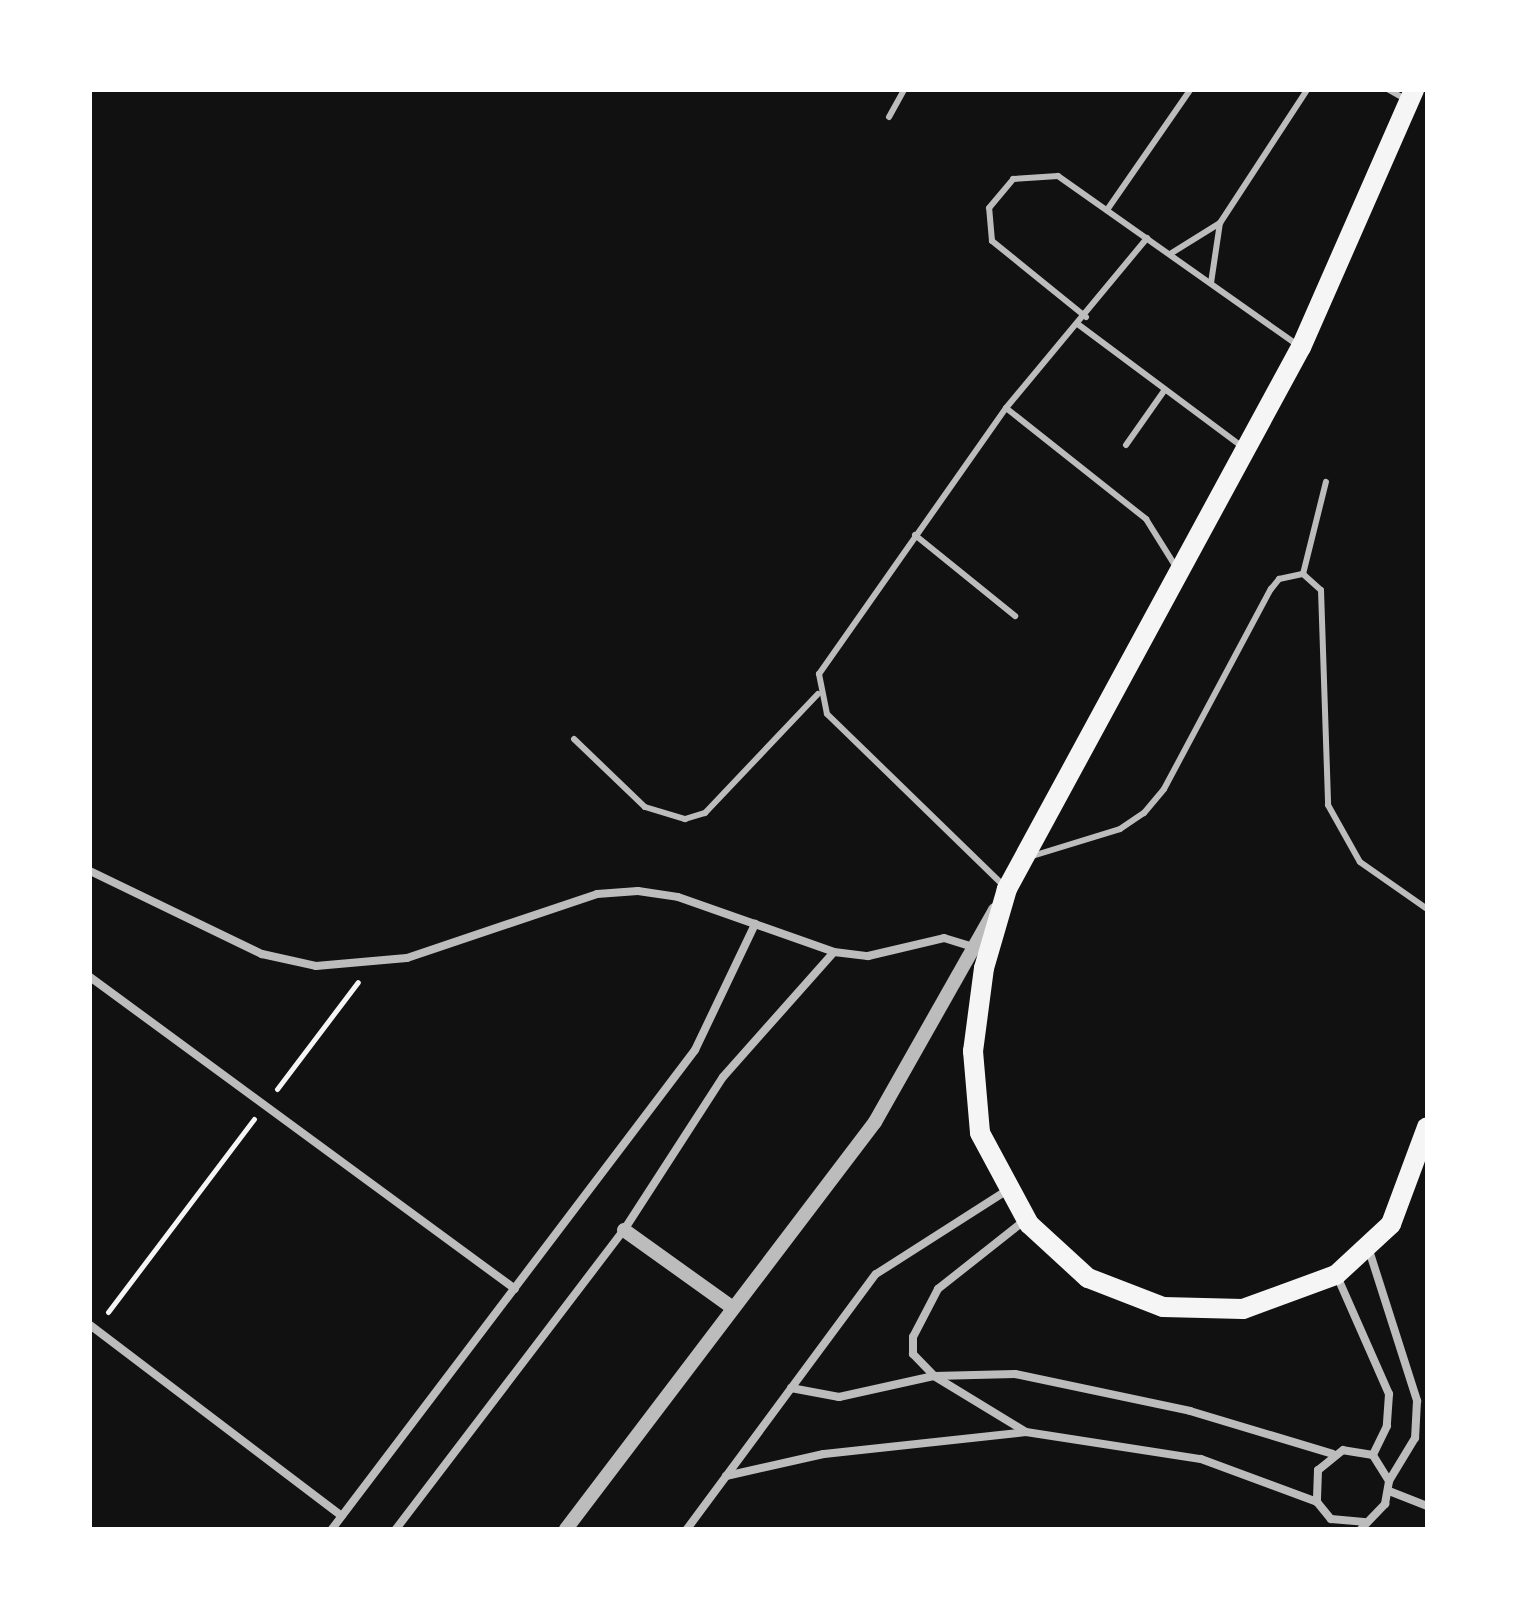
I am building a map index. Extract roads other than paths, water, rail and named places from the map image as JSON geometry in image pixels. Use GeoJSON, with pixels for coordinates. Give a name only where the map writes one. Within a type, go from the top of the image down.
{"type":"FeatureCollection","features":[{"type":"Feature","properties":{"kind":"main road"},"geometry":{"type":"LineString","coordinates":[[1412,96],[1301,347],[1178,583],[1007,889],[984,968],[973,1051],[980,1133],[1006,1191],[1025,1219],[1088,1278],[1163,1307],[1243,1309],[1336,1275],[1368,1247],[1406,1197],[1427,1127]]}},
{"type":"Feature","properties":{"kind":"street"},"geometry":{"type":"LineString","coordinates":[[90,871],[262,954],[316,966],[371,965],[597,894],[678,897],[834,952],[876,955],[944,938],[974,947]]}},
{"type":"Feature","properties":{"kind":"street"},"geometry":{"type":"LineString","coordinates":[[566,1529],[875,1122],[1007,889]]}},
{"type":"Feature","properties":{"kind":"street"},"geometry":{"type":"LineString","coordinates":[[332,1529],[695,1050],[755,924]]}},
{"type":"Feature","properties":{"kind":"street"},"geometry":{"type":"LineString","coordinates":[[396,1529],[624,1230],[723,1077],[834,952]]}},
{"type":"Feature","properties":{"kind":"street"},"geometry":{"type":"LineString","coordinates":[[90,977],[515,1289]]}},
{"type":"Feature","properties":{"kind":"street"},"geometry":{"type":"LineString","coordinates":[[687,1529],[876,1274],[1006,1191]]}},
{"type":"Feature","properties":{"kind":"street"},"geometry":{"type":"LineString","coordinates":[[1025,1219],[957,1270],[923,1313],[913,1354],[934,1376],[1026,1432]]}},
{"type":"Feature","properties":{"kind":"street"},"geometry":{"type":"LineString","coordinates":[[624,1230],[733,1308]]}},
{"type":"Feature","properties":{"kind":"street"},"geometry":{"type":"LineString","coordinates":[[726,1476],[824,1454],[1026,1432],[1201,1459],[1317,1502],[1331,1519],[1362,1526],[1389,1486],[1415,1438],[1417,1401],[1368,1247]]}},
{"type":"Feature","properties":{"kind":"street"},"geometry":{"type":"LineString","coordinates":[[1336,1275],[1389,1394],[1387,1426],[1373,1455]]}},
{"type":"Feature","properties":{"kind":"street"},"geometry":{"type":"LineString","coordinates":[[92,1327],[342,1516]]}},
{"type":"Feature","properties":{"kind":"street"},"geometry":{"type":"LineString","coordinates":[[791,1388],[839,1397],[934,1376],[1015,1374],[1060,1382],[1333,1454],[1373,1455]]}},
{"type":"Feature","properties":{"kind":"street"},"geometry":{"type":"LineString","coordinates":[[1317,1502],[1318,1470],[1333,1454]]}},
{"type":"Feature","properties":{"kind":"street"},"geometry":{"type":"LineString","coordinates":[[1373,1455],[1389,1486],[1427,1506]]}},
{"type":"Feature","properties":{"kind":"street"},"geometry":{"type":"LineString","coordinates":[[1330,1529],[1331,1519]]}},
{"type":"Feature","properties":{"kind":"lane"},"geometry":{"type":"LineString","coordinates":[[889,117],[904,90]]}},
{"type":"Feature","properties":{"kind":"lane"},"geometry":{"type":"LineString","coordinates":[[1107,210],[1190,90]]}},
{"type":"Feature","properties":{"kind":"lane"},"geometry":{"type":"LineString","coordinates":[[1211,283],[1220,223],[1307,90]]}},
{"type":"Feature","properties":{"kind":"lane"},"geometry":{"type":"LineString","coordinates":[[1389,90],[1412,96]]}},
{"type":"Feature","properties":{"kind":"lane"},"geometry":{"type":"LineString","coordinates":[[1086,317],[998,250],[989,208],[1013,179],[1043,172],[1107,210],[1301,347]]}},
{"type":"Feature","properties":{"kind":"lane"},"geometry":{"type":"LineString","coordinates":[[1170,254],[1220,223]]}},
{"type":"Feature","properties":{"kind":"lane"},"geometry":{"type":"LineString","coordinates":[[1007,889],[827,714],[818,694],[822,666],[1006,408],[1086,317],[1147,238]]}},
{"type":"Feature","properties":{"kind":"lane"},"geometry":{"type":"LineString","coordinates":[[1079,325],[1247,450]]}},
{"type":"Feature","properties":{"kind":"lane"},"geometry":{"type":"LineString","coordinates":[[1126,445],[1164,391]]}},
{"type":"Feature","properties":{"kind":"lane"},"geometry":{"type":"LineString","coordinates":[[1006,408],[1162,534],[1178,583]]}},
{"type":"Feature","properties":{"kind":"lane"},"geometry":{"type":"LineString","coordinates":[[1303,574],[1326,482]]}},
{"type":"Feature","properties":{"kind":"lane"},"geometry":{"type":"LineString","coordinates":[[915,535],[1015,616]]}},
{"type":"Feature","properties":{"kind":"lane"},"geometry":{"type":"LineString","coordinates":[[1025,858],[1120,829],[1144,813],[1164,789],[1271,589],[1279,579],[1303,574]]}},
{"type":"Feature","properties":{"kind":"lane"},"geometry":{"type":"LineString","coordinates":[[1303,574],[1321,590],[1328,805],[1360,862],[1427,909]]}},
{"type":"Feature","properties":{"kind":"lane"},"geometry":{"type":"LineString","coordinates":[[574,739],[645,807],[685,819],[705,813],[818,694]]}}]}
